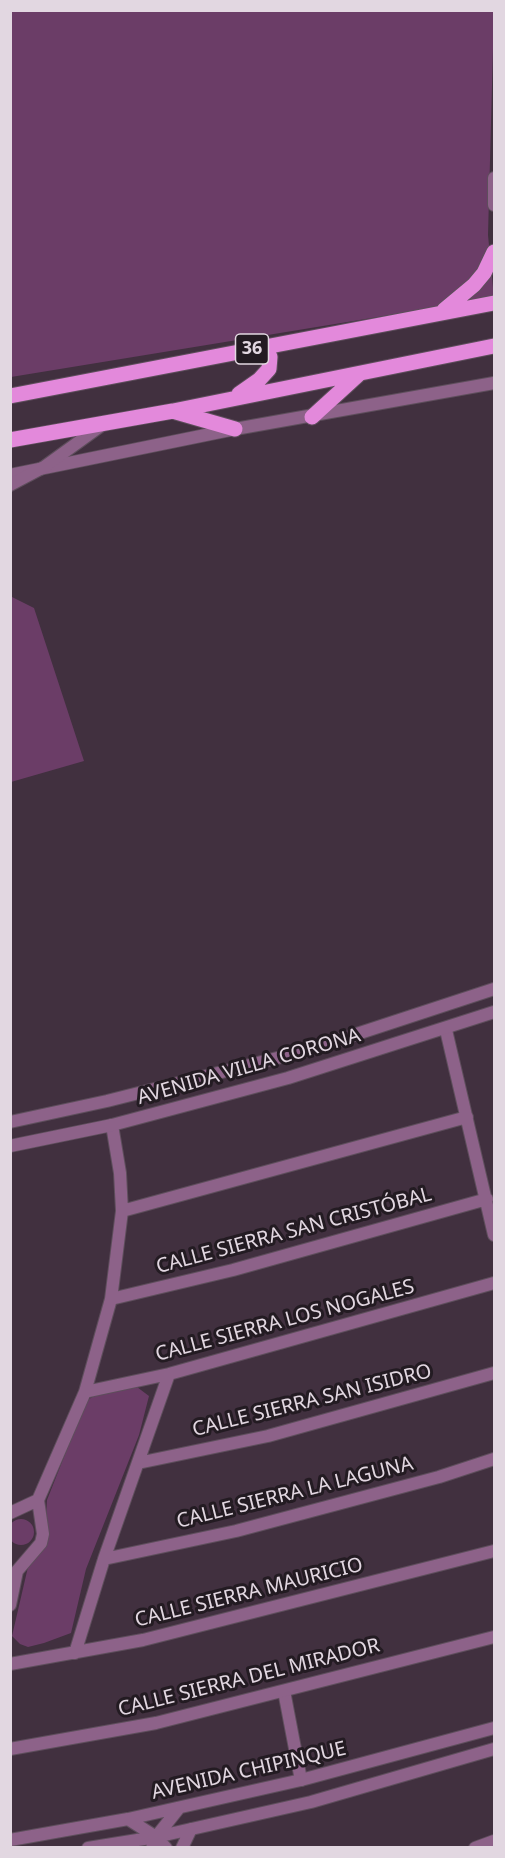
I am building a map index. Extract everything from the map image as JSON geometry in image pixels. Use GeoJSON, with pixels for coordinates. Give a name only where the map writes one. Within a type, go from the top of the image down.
{"type":"FeatureCollection","features":[{"type":"Feature","properties":{"kind":"main road"},"geometry":{"type":"LineString","coordinates":[[440,314],[474,285],[484,273],[495,252]]}},
{"type":"Feature","properties":{"kind":"main road","name":"36"},"geometry":{"type":"LineString","coordinates":[[10,396],[495,303]]}},
{"type":"Feature","properties":{"kind":"main road"},"geometry":{"type":"LineString","coordinates":[[231,399],[265,375],[271,361],[266,346]]}},
{"type":"Feature","properties":{"kind":"main road","name":"36"},"geometry":{"type":"LineString","coordinates":[[10,440],[358,375],[491,346]]}},
{"type":"Feature","properties":{"kind":"main road"},"geometry":{"type":"LineString","coordinates":[[312,417],[358,375]]}},
{"type":"Feature","properties":{"kind":"main road"},"geometry":{"type":"LineString","coordinates":[[173,411],[235,429]]}},
{"type":"Feature","properties":{"kind":"street"},"geometry":{"type":"LineString","coordinates":[[494,186],[495,205]]}},
{"type":"Feature","properties":{"kind":"street"},"geometry":{"type":"LineString","coordinates":[[10,474],[235,429],[495,383]]}},
{"type":"Feature","properties":{"kind":"street"},"geometry":{"type":"LineString","coordinates":[[10,485],[44,467],[108,421]]}},
{"type":"Feature","properties":{"kind":"street","name":"AVENIDA VILLA CORONA"},"geometry":{"type":"LineString","coordinates":[[10,1122],[107,1101],[305,1051],[495,989]]}},
{"type":"Feature","properties":{"kind":"street","name":"AVENIDA VILLA CORONA"},"geometry":{"type":"LineString","coordinates":[[10,1146],[112,1125],[288,1078],[446,1030],[495,1012]]}},
{"type":"Feature","properties":{"kind":"street"},"geometry":{"type":"LineString","coordinates":[[446,1030],[495,1235]]}},
{"type":"Feature","properties":{"kind":"street"},"geometry":{"type":"LineString","coordinates":[[122,1211],[467,1117]]}},
{"type":"Feature","properties":{"kind":"street"},"geometry":{"type":"LineString","coordinates":[[10,1605],[14,1566],[41,1543],[44,1534],[38,1500],[85,1392],[111,1299],[122,1211],[120,1173],[112,1125]]}},
{"type":"Feature","properties":{"kind":"street","name":"CALLE SIERRA SAN CRISTÓBAL"},"geometry":{"type":"LineString","coordinates":[[111,1299],[233,1270],[487,1199]]}},
{"type":"Feature","properties":{"kind":"street","name":"CALLE SIERRA LOS NOGALES"},"geometry":{"type":"LineString","coordinates":[[85,1392],[169,1374],[495,1283]]}},
{"type":"Feature","properties":{"kind":"street","name":"CALLE SIERRA SAN ISIDRO"},"geometry":{"type":"LineString","coordinates":[[138,1463],[268,1436],[495,1373]]}},
{"type":"Feature","properties":{"kind":"street"},"geometry":{"type":"LineString","coordinates":[[75,1653],[104,1560],[169,1374]]}},
{"type":"Feature","properties":{"kind":"street","name":"CALLE SIERRA LA LAGUNA"},"geometry":{"type":"LineString","coordinates":[[104,1560],[236,1531],[439,1477],[495,1459]]}},
{"type":"Feature","properties":{"kind":"street"},"geometry":{"type":"LineString","coordinates":[[10,1513],[38,1500]]}},
{"type":"Feature","properties":{"kind":"street","name":"CALLE SIERRA MAURICIO"},"geometry":{"type":"LineString","coordinates":[[10,1664],[75,1653],[218,1622],[495,1551]]}},
{"type":"Feature","properties":{"kind":"street","name":"CALLE SIERRA DEL MIRADOR"},"geometry":{"type":"LineString","coordinates":[[10,1749],[156,1723],[495,1637]]}},
{"type":"Feature","properties":{"kind":"street"},"geometry":{"type":"LineString","coordinates":[[284,1691],[301,1780]]}},
{"type":"Feature","properties":{"kind":"street","name":"AVENIDA CHIPINQUE"},"geometry":{"type":"LineString","coordinates":[[10,1840],[128,1819],[301,1780],[495,1728]]}},
{"type":"Feature","properties":{"kind":"street"},"geometry":{"type":"LineString","coordinates":[[88,1848],[154,1842],[191,1829],[311,1802],[495,1749]]}},
{"type":"Feature","properties":{"kind":"street"},"geometry":{"type":"LineString","coordinates":[[154,1842],[179,1808]]}},
{"type":"Feature","properties":{"kind":"street"},"geometry":{"type":"LineString","coordinates":[[128,1819],[154,1842],[166,1848]]}},
{"type":"Feature","properties":{"kind":"street"},"geometry":{"type":"LineString","coordinates":[[182,1848],[191,1829]]}},
{"type":"Feature","properties":{"kind":"street"},"geometry":{"type":"LineString","coordinates":[[475,1848],[495,1840]]}},
{"type":"Feature","properties":{"kind":"shaded area"},"geometry":{"type":"Polygon","coordinates":[[[11,11],[494,11],[488,235],[494,298],[11,377],[11,11]]]}},
{"type":"Feature","properties":{"kind":"shaded area"},"geometry":{"type":"Polygon","coordinates":[[[10,596],[34,608],[84,761],[11,782],[10,596]]]}},
{"type":"Feature","properties":{"kind":"shaded area"},"geometry":{"type":"Polygon","coordinates":[[[137,1387],[149,1396],[139,1435],[86,1569],[71,1633],[28,1647],[20,1644],[12,1636],[28,1567],[46,1516],[47,1500],[86,1401],[94,1396],[137,1387]]]}},
{"type":"Feature","properties":{"kind":"shaded area"},"geometry":{"type":"Polygon","coordinates":[[[21,1519],[30,1523],[34,1532],[30,1541],[21,1545],[12,1541],[8,1532],[12,1523],[21,1519]]]}}]}
